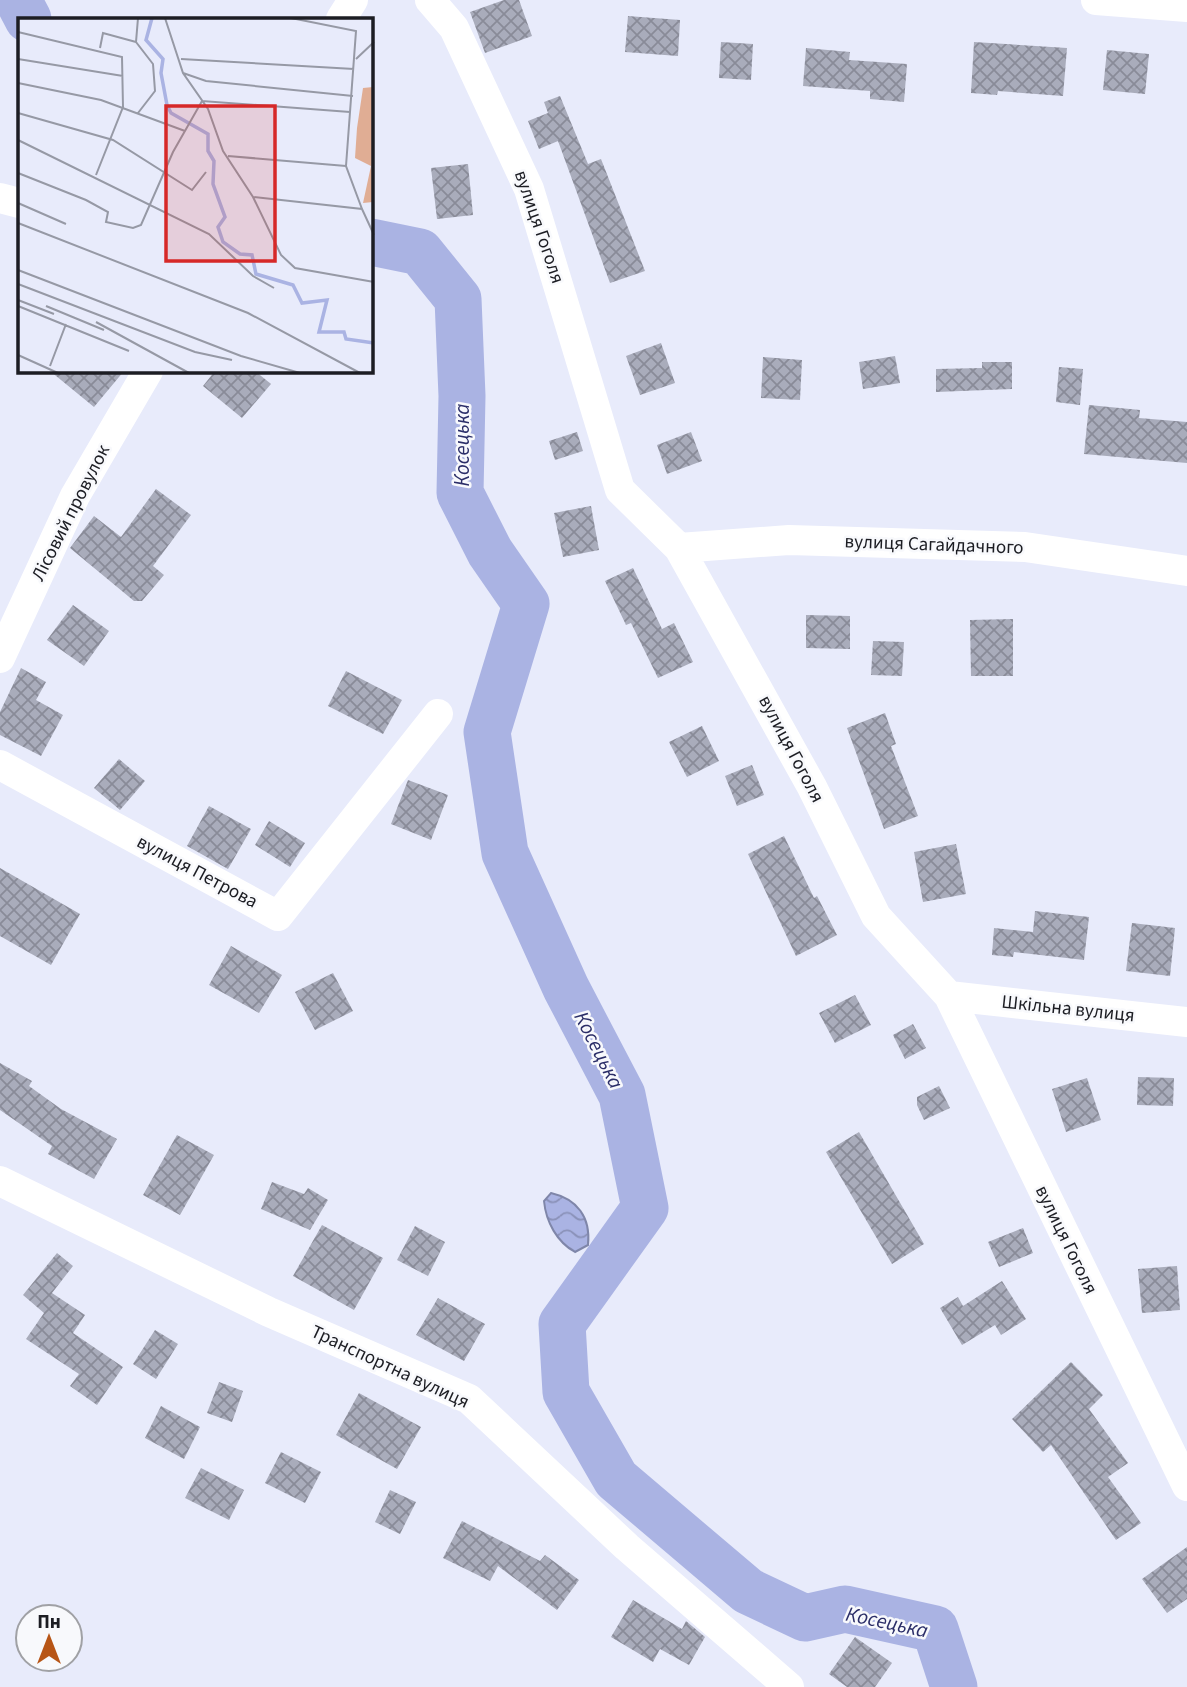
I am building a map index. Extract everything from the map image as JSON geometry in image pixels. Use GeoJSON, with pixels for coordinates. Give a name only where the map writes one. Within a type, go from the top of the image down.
{"type":"FeatureCollection","features":[{"type":"Feature","properties":{"kind":"street"},"geometry":{"type":"LineString","coordinates":[[342,18],[353,0]]}},
{"type":"Feature","properties":{"kind":"street","name":"вулиця Гоголя"},"geometry":{"type":"LineString","coordinates":[[430,0],[454,28],[529,188],[620,490],[679,548],[812,787],[877,916],[949,996],[1187,1486]]}},
{"type":"Feature","properties":{"kind":"street"},"geometry":{"type":"LineString","coordinates":[[1096,0],[1187,7]]}},
{"type":"Feature","properties":{"kind":"street"},"geometry":{"type":"LineString","coordinates":[[0,198],[18,203]]}},
{"type":"Feature","properties":{"kind":"street","name":"Лісовий провулок"},"geometry":{"type":"LineString","coordinates":[[0,658],[75,496],[147,373]]}},
{"type":"Feature","properties":{"kind":"street","name":"вулиця Сагайдачного"},"geometry":{"type":"LineString","coordinates":[[679,548],[789,540],[1025,547],[1187,571]]}},
{"type":"Feature","properties":{"kind":"street","name":"вулиця Петрова"},"geometry":{"type":"LineString","coordinates":[[0,765],[278,916],[438,714]]}},
{"type":"Feature","properties":{"kind":"street","name":"Шкільна вулиця"},"geometry":{"type":"LineString","coordinates":[[949,996],[1187,1021]]}},
{"type":"Feature","properties":{"kind":"street","name":"Транспортна вулиця"},"geometry":{"type":"LineString","coordinates":[[0,1181],[269,1312],[469,1399],[626,1547],[789,1687]]}},
{"type":"Feature","properties":{"kind":"water"},"geometry":{"type":"Polygon","coordinates":[[[551,1193],[568,1200],[580,1211],[587,1226],[588,1245],[575,1252],[558,1237],[545,1209],[544,1201],[551,1193]]]}},
{"type":"Feature","properties":{"kind":"building"},"geometry":{"type":"Polygon","coordinates":[[[504,0],[519,0],[532,36],[485,53],[470,12],[504,0]]]}},
{"type":"Feature","properties":{"kind":"building"},"geometry":{"type":"Polygon","coordinates":[[[628,16],[680,20],[678,56],[625,52],[628,16]]]}},
{"type":"Feature","properties":{"kind":"building"},"geometry":{"type":"Polygon","coordinates":[[[721,42],[753,44],[751,80],[719,78],[721,42]]]}},
{"type":"Feature","properties":{"kind":"building"},"geometry":{"type":"Polygon","coordinates":[[[974,42],[1067,48],[1063,96],[998,91],[997,95],[971,93],[974,42]]]}},
{"type":"Feature","properties":{"kind":"building"},"geometry":{"type":"Polygon","coordinates":[[[806,48],[850,52],[849,60],[907,64],[904,102],[870,99],[870,91],[803,86],[806,48]]]}},
{"type":"Feature","properties":{"kind":"building"},"geometry":{"type":"Polygon","coordinates":[[[1107,50],[1149,54],[1145,94],[1103,90],[1107,50]]]}},
{"type":"Feature","properties":{"kind":"building"},"geometry":{"type":"Polygon","coordinates":[[[560,96],[588,164],[601,159],[645,271],[610,283],[558,141],[539,149],[528,121],[548,113],[544,102],[560,96]]]}},
{"type":"Feature","properties":{"kind":"building"},"geometry":{"type":"Polygon","coordinates":[[[468,164],[473,215],[437,219],[431,168],[468,164]]]}},
{"type":"Feature","properties":{"kind":"building"},"geometry":{"type":"Polygon","coordinates":[[[661,343],[675,383],[640,395],[626,356],[661,343]]]}},
{"type":"Feature","properties":{"kind":"building"},"geometry":{"type":"Polygon","coordinates":[[[895,356],[900,383],[863,389],[859,362],[895,356]]]}},
{"type":"Feature","properties":{"kind":"building"},"geometry":{"type":"Polygon","coordinates":[[[763,357],[802,360],[800,400],[761,398],[763,357]]]}},
{"type":"Feature","properties":{"kind":"building"},"geometry":{"type":"Polygon","coordinates":[[[982,362],[1012,362],[1012,389],[936,392],[936,369],[982,368],[982,362]]]}},
{"type":"Feature","properties":{"kind":"building"},"geometry":{"type":"Polygon","coordinates":[[[1059,367],[1083,369],[1080,405],[1056,402],[1059,367]]]}},
{"type":"Feature","properties":{"kind":"building"},"geometry":{"type":"Polygon","coordinates":[[[52,373],[122,373],[94,407],[52,373]]]}},
{"type":"Feature","properties":{"kind":"building"},"geometry":{"type":"Polygon","coordinates":[[[213,373],[257,373],[271,384],[242,418],[203,386],[213,373]]]}},
{"type":"Feature","properties":{"kind":"building"},"geometry":{"type":"Polygon","coordinates":[[[1089,405],[1140,410],[1139,418],[1187,422],[1187,463],[1084,454],[1089,405]]]}},
{"type":"Feature","properties":{"kind":"building"},"geometry":{"type":"Polygon","coordinates":[[[577,432],[583,451],[555,460],[549,441],[577,432]]]}},
{"type":"Feature","properties":{"kind":"building"},"geometry":{"type":"Polygon","coordinates":[[[691,432],[702,461],[667,474],[657,445],[691,432]]]}},
{"type":"Feature","properties":{"kind":"building"},"geometry":{"type":"Polygon","coordinates":[[[156,489],[191,515],[153,566],[164,575],[142,601],[134,601],[70,548],[94,516],[121,537],[156,489]]]}},
{"type":"Feature","properties":{"kind":"building"},"geometry":{"type":"Polygon","coordinates":[[[591,506],[599,550],[563,557],[554,513],[591,506]]]}},
{"type":"Feature","properties":{"kind":"building"},"geometry":{"type":"Polygon","coordinates":[[[633,568],[662,629],[674,623],[693,662],[658,678],[631,623],[626,625],[605,581],[633,568]]]}},
{"type":"Feature","properties":{"kind":"building"},"geometry":{"type":"Polygon","coordinates":[[[73,605],[109,631],[84,666],[47,640],[73,605]]]}},
{"type":"Feature","properties":{"kind":"building"},"geometry":{"type":"Polygon","coordinates":[[[806,615],[850,616],[850,649],[806,648],[806,615]]]}},
{"type":"Feature","properties":{"kind":"building"},"geometry":{"type":"Polygon","coordinates":[[[1013,619],[1013,676],[971,676],[970,620],[1013,619]]]}},
{"type":"Feature","properties":{"kind":"building"},"geometry":{"type":"Polygon","coordinates":[[[873,641],[904,642],[902,676],[871,675],[873,641]]]}},
{"type":"Feature","properties":{"kind":"building"},"geometry":{"type":"Polygon","coordinates":[[[21,668],[46,682],[36,700],[63,715],[41,756],[0,735],[0,712],[21,668]]]}},
{"type":"Feature","properties":{"kind":"building"},"geometry":{"type":"Polygon","coordinates":[[[346,671],[402,700],[383,734],[328,706],[346,671]]]}},
{"type":"Feature","properties":{"kind":"building"},"geometry":{"type":"Polygon","coordinates":[[[885,713],[896,744],[891,746],[918,816],[884,829],[847,728],[885,713]]]}},
{"type":"Feature","properties":{"kind":"building"},"geometry":{"type":"Polygon","coordinates":[[[702,726],[719,761],[687,777],[669,742],[702,726]]]}},
{"type":"Feature","properties":{"kind":"building"},"geometry":{"type":"Polygon","coordinates":[[[119,759],[145,781],[120,810],[94,788],[119,759]]]}},
{"type":"Feature","properties":{"kind":"building"},"geometry":{"type":"Polygon","coordinates":[[[752,765],[764,795],[737,806],[725,776],[752,765]]]}},
{"type":"Feature","properties":{"kind":"building"},"geometry":{"type":"Polygon","coordinates":[[[408,780],[448,795],[431,840],[391,824],[408,780]]]}},
{"type":"Feature","properties":{"kind":"building"},"geometry":{"type":"Polygon","coordinates":[[[209,806],[251,829],[228,869],[187,846],[209,806]]]}},
{"type":"Feature","properties":{"kind":"building"},"geometry":{"type":"Polygon","coordinates":[[[269,821],[305,843],[290,867],[255,845],[269,821]]]}},
{"type":"Feature","properties":{"kind":"building"},"geometry":{"type":"Polygon","coordinates":[[[784,836],[814,898],[817,896],[837,935],[796,956],[748,854],[784,836]]]}},
{"type":"Feature","properties":{"kind":"building"},"geometry":{"type":"Polygon","coordinates":[[[956,844],[966,894],[923,902],[914,852],[956,844]]]}},
{"type":"Feature","properties":{"kind":"building"},"geometry":{"type":"Polygon","coordinates":[[[0,868],[80,914],[51,965],[0,936],[0,868]]]}},
{"type":"Feature","properties":{"kind":"building"},"geometry":{"type":"Polygon","coordinates":[[[1035,911],[1089,917],[1084,960],[1014,952],[1013,957],[992,955],[994,928],[1033,932],[1035,911]]]}},
{"type":"Feature","properties":{"kind":"building"},"geometry":{"type":"Polygon","coordinates":[[[1132,923],[1175,928],[1170,976],[1126,971],[1132,923]]]}},
{"type":"Feature","properties":{"kind":"building"},"geometry":{"type":"Polygon","coordinates":[[[231,946],[282,975],[259,1013],[209,985],[231,946]]]}},
{"type":"Feature","properties":{"kind":"building"},"geometry":{"type":"Polygon","coordinates":[[[333,973],[353,1011],[315,1030],[295,992],[333,973]]]}},
{"type":"Feature","properties":{"kind":"building"},"geometry":{"type":"Polygon","coordinates":[[[855,995],[871,1025],[835,1043],[819,1013],[855,995]]]}},
{"type":"Feature","properties":{"kind":"building"},"geometry":{"type":"Polygon","coordinates":[[[913,1024],[926,1048],[905,1059],[893,1035],[913,1024]]]}},
{"type":"Feature","properties":{"kind":"building"},"geometry":{"type":"Polygon","coordinates":[[[0,1063],[32,1081],[29,1086],[61,1109],[117,1139],[94,1179],[48,1154],[52,1146],[0,1110],[0,1063]]]}},
{"type":"Feature","properties":{"kind":"building"},"geometry":{"type":"Polygon","coordinates":[[[1138,1077],[1174,1078],[1173,1106],[1137,1105],[1138,1077]]]}},
{"type":"Feature","properties":{"kind":"building"},"geometry":{"type":"Polygon","coordinates":[[[1087,1078],[1101,1120],[1066,1132],[1052,1089],[1087,1078]]]}},
{"type":"Feature","properties":{"kind":"building"},"geometry":{"type":"Polygon","coordinates":[[[939,1086],[950,1108],[924,1120],[917,1105],[917,1097],[939,1086]]]}},
{"type":"Feature","properties":{"kind":"building"},"geometry":{"type":"Polygon","coordinates":[[[859,1132],[924,1244],[892,1264],[826,1152],[859,1132]]]}},
{"type":"Feature","properties":{"kind":"building"},"geometry":{"type":"Polygon","coordinates":[[[177,1135],[214,1155],[180,1215],[143,1195],[177,1135]]]}},
{"type":"Feature","properties":{"kind":"building"},"geometry":{"type":"Polygon","coordinates":[[[272,1182],[304,1194],[308,1188],[328,1200],[310,1230],[261,1209],[272,1182]]]}},
{"type":"Feature","properties":{"kind":"building"},"geometry":{"type":"Polygon","coordinates":[[[322,1225],[383,1258],[354,1310],[293,1276],[322,1225]]]}},
{"type":"Feature","properties":{"kind":"building"},"geometry":{"type":"Polygon","coordinates":[[[415,1226],[445,1242],[428,1276],[397,1260],[415,1226]]]}},
{"type":"Feature","properties":{"kind":"building"},"geometry":{"type":"Polygon","coordinates":[[[1023,1228],[1033,1253],[999,1267],[988,1242],[1023,1228]]]}},
{"type":"Feature","properties":{"kind":"building"},"geometry":{"type":"Polygon","coordinates":[[[57,1253],[73,1266],[52,1293],[85,1315],[73,1333],[123,1367],[97,1405],[70,1386],[79,1374],[26,1339],[44,1313],[23,1295],[57,1253]]]}},
{"type":"Feature","properties":{"kind":"building"},"geometry":{"type":"Polygon","coordinates":[[[1177,1266],[1180,1310],[1142,1313],[1138,1269],[1177,1266]]]}},
{"type":"Feature","properties":{"kind":"building"},"geometry":{"type":"Polygon","coordinates":[[[1002,1281],[1026,1319],[1001,1335],[995,1325],[962,1345],[940,1308],[958,1297],[963,1306],[1002,1281]]]}},
{"type":"Feature","properties":{"kind":"building"},"geometry":{"type":"Polygon","coordinates":[[[438,1298],[485,1324],[464,1361],[416,1335],[438,1298]]]}},
{"type":"Feature","properties":{"kind":"building"},"geometry":{"type":"Polygon","coordinates":[[[155,1330],[178,1344],[156,1379],[133,1364],[155,1330]]]}},
{"type":"Feature","properties":{"kind":"building"},"geometry":{"type":"Polygon","coordinates":[[[1071,1362],[1103,1395],[1089,1409],[1128,1463],[1108,1477],[1141,1523],[1116,1540],[1051,1445],[1043,1452],[1012,1419],[1071,1362]]]}},
{"type":"Feature","properties":{"kind":"building"},"geometry":{"type":"Polygon","coordinates":[[[219,1382],[243,1391],[232,1422],[207,1413],[219,1382]]]}},
{"type":"Feature","properties":{"kind":"building"},"geometry":{"type":"Polygon","coordinates":[[[359,1393],[421,1427],[397,1469],[336,1435],[359,1393]]]}},
{"type":"Feature","properties":{"kind":"building"},"geometry":{"type":"Polygon","coordinates":[[[161,1406],[200,1427],[184,1459],[145,1438],[161,1406]]]}},
{"type":"Feature","properties":{"kind":"building"},"geometry":{"type":"Polygon","coordinates":[[[281,1452],[321,1472],[305,1503],[265,1483],[281,1452]]]}},
{"type":"Feature","properties":{"kind":"building"},"geometry":{"type":"Polygon","coordinates":[[[201,1468],[244,1490],[229,1520],[185,1498],[201,1468]]]}},
{"type":"Feature","properties":{"kind":"building"},"geometry":{"type":"Polygon","coordinates":[[[390,1490],[416,1502],[400,1534],[375,1522],[390,1490]]]}},
{"type":"Feature","properties":{"kind":"building"},"geometry":{"type":"Polygon","coordinates":[[[462,1521],[540,1561],[545,1555],[579,1580],[557,1610],[498,1566],[490,1581],[443,1558],[462,1521]]]}},
{"type":"Feature","properties":{"kind":"building"},"geometry":{"type":"Polygon","coordinates":[[[1187,1547],[1187,1599],[1167,1613],[1142,1579],[1187,1547]]]}},
{"type":"Feature","properties":{"kind":"building"},"geometry":{"type":"Polygon","coordinates":[[[633,1600],[682,1629],[686,1621],[705,1637],[689,1665],[660,1649],[653,1662],[611,1637],[633,1600]]]}},
{"type":"Feature","properties":{"kind":"building"},"geometry":{"type":"Polygon","coordinates":[[[855,1637],[892,1663],[875,1687],[847,1687],[829,1674],[855,1637]]]}},
{"type":"Feature","properties":{"kind":"waterway","name":"Косецька"},"geometry":{"type":"LineString","coordinates":[[18,0],[27,18]]}},
{"type":"Feature","properties":{"kind":"waterway","name":"Косецька"},"geometry":{"type":"LineString","coordinates":[[373,242],[420,252],[458,299],[462,396],[460,493],[490,552],[526,604],[487,732],[505,853],[566,988],[622,1095],[645,1208],[562,1324],[566,1392],[616,1479],[748,1591],[805,1618],[845,1609],[935,1629],[954,1687]]}}]}
